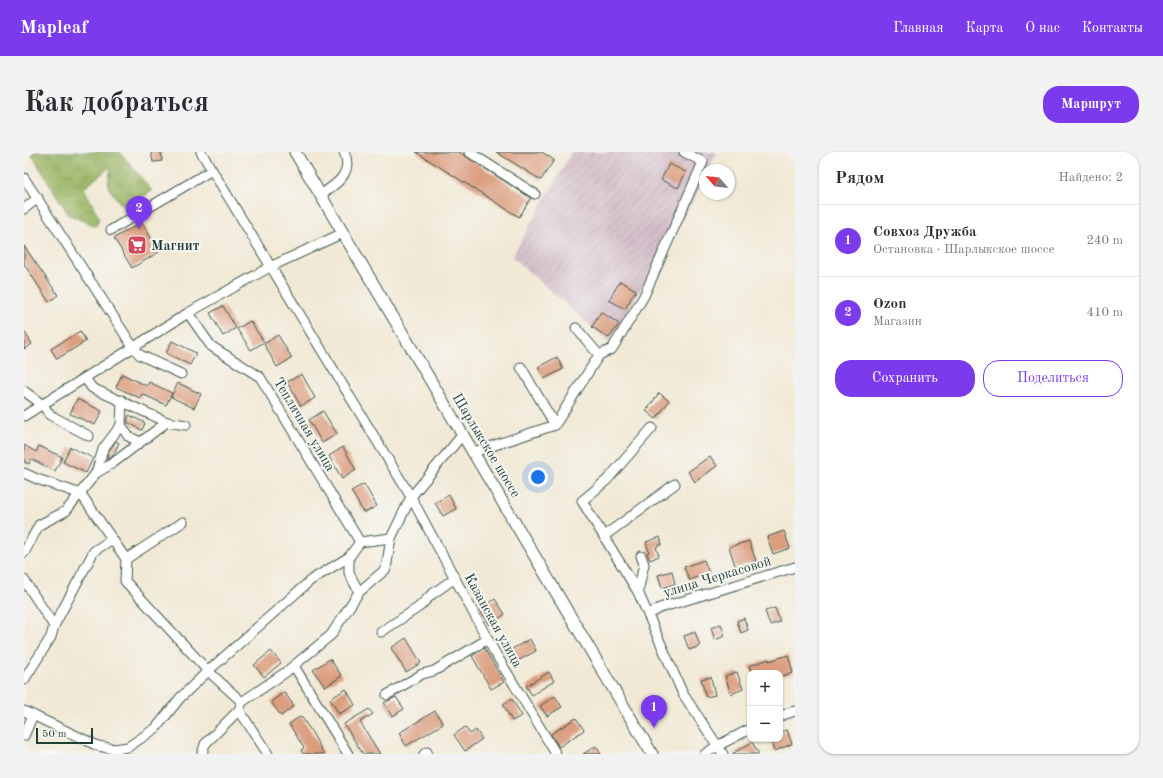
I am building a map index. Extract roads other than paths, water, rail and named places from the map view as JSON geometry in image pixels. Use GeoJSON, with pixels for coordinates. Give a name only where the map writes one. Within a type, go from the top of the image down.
{"type":"FeatureCollection","features":[{"type":"Feature","properties":{"kind":"main road","name":"Шарлыкское шоссе"},"geometry":{"type":"LineString","coordinates":[[295,152],[474,452],[648,753]]}},
{"type":"Feature","properties":{"kind":"street","name":"Казанская улица"},"geometry":{"type":"LineString","coordinates":[[201,152],[411,497],[488,639],[556,754]]}},
{"type":"Feature","properties":{"kind":"street"},"geometry":{"type":"LineString","coordinates":[[320,195],[337,185],[345,175],[347,159],[344,152]]}},
{"type":"Feature","properties":{"kind":"street"},"geometry":{"type":"LineString","coordinates":[[469,152],[535,194]]}},
{"type":"Feature","properties":{"kind":"street"},"geometry":{"type":"LineString","coordinates":[[474,452],[555,425],[599,355],[612,349],[644,296],[704,162],[684,152]]}},
{"type":"Feature","properties":{"kind":"street"},"geometry":{"type":"LineString","coordinates":[[111,230],[212,170]]}},
{"type":"Feature","properties":{"kind":"street"},"geometry":{"type":"LineString","coordinates":[[24,178],[133,347],[140,355],[181,374]]}},
{"type":"Feature","properties":{"kind":"street"},"geometry":{"type":"LineString","coordinates":[[24,209],[38,198]]}},
{"type":"Feature","properties":{"kind":"street"},"geometry":{"type":"LineString","coordinates":[[24,416],[188,313],[270,267],[343,233]]}},
{"type":"Feature","properties":{"kind":"street","name":"Тепличная улица"},"geometry":{"type":"LineString","coordinates":[[188,313],[211,346],[260,377],[360,542]]}},
{"type":"Feature","properties":{"kind":"street"},"geometry":{"type":"LineString","coordinates":[[576,328],[599,355]]}},
{"type":"Feature","properties":{"kind":"street"},"geometry":{"type":"LineString","coordinates":[[521,367],[555,425]]}},
{"type":"Feature","properties":{"kind":"street"},"geometry":{"type":"LineString","coordinates":[[84,378],[92,388],[122,400],[167,422],[186,425]]}},
{"type":"Feature","properties":{"kind":"street"},"geometry":{"type":"LineString","coordinates":[[24,390],[43,405],[50,415],[89,436]]}},
{"type":"Feature","properties":{"kind":"street"},"geometry":{"type":"LineString","coordinates":[[24,552],[39,525],[66,511],[81,494],[96,473],[103,449],[121,426],[122,400]]}},
{"type":"Feature","properties":{"kind":"street"},"geometry":{"type":"LineString","coordinates":[[96,473],[113,463],[167,422]]}},
{"type":"Feature","properties":{"kind":"street"},"geometry":{"type":"LineString","coordinates":[[121,426],[128,436],[140,442]]}},
{"type":"Feature","properties":{"kind":"street"},"geometry":{"type":"LineString","coordinates":[[652,428],[606,480],[582,501],[638,592],[683,694],[723,754]]}},
{"type":"Feature","properties":{"kind":"street"},"geometry":{"type":"LineString","coordinates":[[202,754],[205,744],[240,706],[294,666],[331,635],[359,592],[386,569],[391,538],[411,497],[463,434]]}},
{"type":"Feature","properties":{"kind":"street"},"geometry":{"type":"LineString","coordinates":[[24,473],[81,494],[111,540],[126,559],[125,581],[240,706],[268,754]]}},
{"type":"Feature","properties":{"kind":"street"},"geometry":{"type":"LineString","coordinates":[[604,536],[675,484]]}},
{"type":"Feature","properties":{"kind":"street"},"geometry":{"type":"LineString","coordinates":[[126,559],[183,522]]}},
{"type":"Feature","properties":{"kind":"street"},"geometry":{"type":"LineString","coordinates":[[24,736],[28,713],[98,746],[114,749],[128,748],[156,728],[180,698],[208,671],[311,580],[349,557],[360,542],[391,538]]}},
{"type":"Feature","properties":{"kind":"street"},"geometry":{"type":"LineString","coordinates":[[24,680],[51,637],[54,626],[94,551],[111,540]]}},
{"type":"Feature","properties":{"kind":"street"},"geometry":{"type":"LineString","coordinates":[[638,592],[644,564],[641,556]]}},
{"type":"Feature","properties":{"kind":"street"},"geometry":{"type":"LineString","coordinates":[[349,557],[349,573],[359,592]]}},
{"type":"Feature","properties":{"kind":"street","name":"улица Черкасовой"},"geometry":{"type":"LineString","coordinates":[[649,614],[660,608],[795,567]]}},
{"type":"Feature","properties":{"kind":"street"},"geometry":{"type":"LineString","coordinates":[[381,632],[419,607],[431,595],[455,578]]}},
{"type":"Feature","properties":{"kind":"street"},"geometry":{"type":"LineString","coordinates":[[24,580],[54,626]]}},
{"type":"Feature","properties":{"kind":"street"},"geometry":{"type":"LineString","coordinates":[[387,695],[422,674],[434,671],[488,639]]}},
{"type":"Feature","properties":{"kind":"street"},"geometry":{"type":"LineString","coordinates":[[294,666],[348,754]]}},
{"type":"Feature","properties":{"kind":"street"},"geometry":{"type":"LineString","coordinates":[[783,715],[795,711]]}},
{"type":"Feature","properties":{"kind":"street"},"geometry":{"type":"LineString","coordinates":[[705,754],[747,731]]}},
{"type":"Feature","properties":{"kind":"place","name":"Ozon"},"geometry":{"type":"Point","coordinates":[139,229]}},
{"type":"Feature","properties":{"kind":"place","name":"Магнит"},"geometry":{"type":"Point","coordinates":[137,245]}},
{"type":"Feature","properties":{"kind":"place","name":"Совхоз Дружба"},"geometry":{"type":"Point","coordinates":[654,728]}}]}
